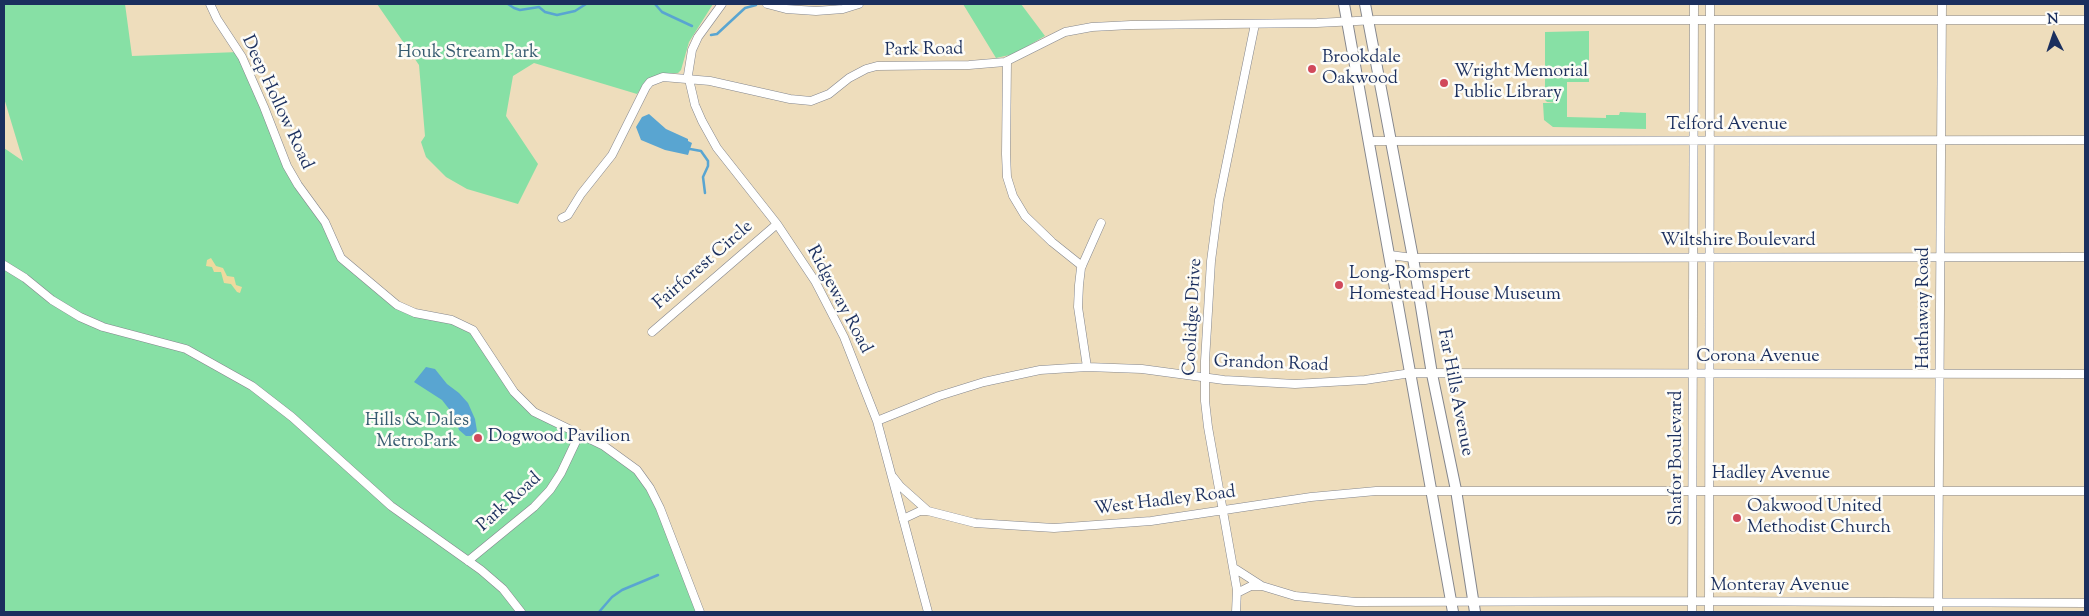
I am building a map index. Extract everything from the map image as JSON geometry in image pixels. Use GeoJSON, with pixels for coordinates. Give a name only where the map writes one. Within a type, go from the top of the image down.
{"type":"FeatureCollection","features":[{"type":"Feature","properties":{"kind":"main road"},"geometry":{"type":"LineString","coordinates":[[1344,4],[1453,612]]}},
{"type":"Feature","properties":{"kind":"main road","name":"Far Hills Avenue"},"geometry":{"type":"LineString","coordinates":[[1365,4],[1413,258],[1432,374],[1456,490],[1475,607]]}},
{"type":"Feature","properties":{"kind":"street","name":"Deep Hollow Road"},"geometry":{"type":"LineString","coordinates":[[210,4],[217,19],[242,57],[268,116],[287,166],[298,185],[325,222],[341,258],[397,305],[415,313],[452,320],[473,330],[502,376],[523,402],[545,419],[604,446],[637,470],[654,495],[700,612]]}},
{"type":"Feature","properties":{"kind":"street","name":"Ridgeway Road"},"geometry":{"type":"LineString","coordinates":[[722,4],[698,37],[689,63],[689,79],[698,113],[718,148],[777,224],[815,281],[831,310],[856,366],[877,421],[928,612]]}},
{"type":"Feature","properties":{"kind":"street"},"geometry":{"type":"LineString","coordinates":[[767,4],[786,9],[816,10],[844,9],[858,4]]}},
{"type":"Feature","properties":{"kind":"street","name":"Shafor Boulevard"},"geometry":{"type":"LineString","coordinates":[[1692,612],[1694,4]]}},
{"type":"Feature","properties":{"kind":"street","name":"Shafor Boulevard"},"geometry":{"type":"LineString","coordinates":[[1709,612],[1710,4]]}},
{"type":"Feature","properties":{"kind":"street","name":"Hathaway Road"},"geometry":{"type":"LineString","coordinates":[[1938,612],[1942,4]]}},
{"type":"Feature","properties":{"kind":"street","name":"Park Road"},"geometry":{"type":"LineString","coordinates":[[562,218],[568,215],[581,194],[612,155],[636,104],[650,82],[663,76],[735,86],[790,99],[811,101],[829,94],[857,73],[877,66],[969,65],[1008,61],[1052,38],[1078,29],[1131,25],[1255,24],[1368,20],[2085,20]]}},
{"type":"Feature","properties":{"kind":"street","name":"Coolidge Drive"},"geometry":{"type":"LineString","coordinates":[[1236,612],[1237,593],[1234,568],[1208,427],[1205,378],[1211,261],[1219,200],[1255,24]]}},
{"type":"Feature","properties":{"kind":"street"},"geometry":{"type":"LineString","coordinates":[[1008,61],[1006,154],[1007,177],[1013,196],[1025,216],[1052,242],[1082,266]]}},
{"type":"Feature","properties":{"kind":"street","name":"Telford Avenue"},"geometry":{"type":"LineString","coordinates":[[1369,141],[2085,140]]}},
{"type":"Feature","properties":{"kind":"street"},"geometry":{"type":"LineString","coordinates":[[1086,367],[1078,307],[1082,266],[1100,223]]}},
{"type":"Feature","properties":{"kind":"street","name":"Fairforest Circle"},"geometry":{"type":"LineString","coordinates":[[652,332],[777,224]]}},
{"type":"Feature","properties":{"kind":"street","name":"Wiltshire Boulevard"},"geometry":{"type":"LineString","coordinates":[[1390,255],[1413,258],[2085,257]]}},
{"type":"Feature","properties":{"kind":"street"},"geometry":{"type":"LineString","coordinates":[[4,264],[52,300],[80,317],[104,327],[186,350],[252,386],[292,417],[391,506],[468,561],[503,589],[521,612]]}},
{"type":"Feature","properties":{"kind":"street","name":"Grandon Road"},"geometry":{"type":"LineString","coordinates":[[877,421],[939,396],[984,382],[1040,370],[1086,367],[1140,368],[1205,378],[1256,383],[1295,384],[1365,380],[1411,373],[1432,374]]}},
{"type":"Feature","properties":{"kind":"street","name":"Corona Avenue"},"geometry":{"type":"LineString","coordinates":[[1432,374],[2085,374]]}},
{"type":"Feature","properties":{"kind":"street","name":"Park Road"},"geometry":{"type":"LineString","coordinates":[[468,561],[534,507],[550,490],[561,474],[580,435]]}},
{"type":"Feature","properties":{"kind":"street","name":"West Hadley Road"},"geometry":{"type":"LineString","coordinates":[[893,477],[900,486],[928,511],[976,523],[1054,528],[1143,522],[1340,494],[1456,490]]}},
{"type":"Feature","properties":{"kind":"street","name":"Hadley Avenue"},"geometry":{"type":"LineString","coordinates":[[1456,490],[2085,491]]}},
{"type":"Feature","properties":{"kind":"street"},"geometry":{"type":"LineString","coordinates":[[903,519],[928,511]]}},
{"type":"Feature","properties":{"kind":"street","name":"Monteray Avenue"},"geometry":{"type":"LineString","coordinates":[[1234,568],[1262,586],[1295,596],[1334,601],[1450,602],[1475,607],[1692,601],[2085,604]]}},
{"type":"Feature","properties":{"kind":"street"},"geometry":{"type":"LineString","coordinates":[[1237,593],[1251,586],[1262,586]]}},
{"type":"Feature","properties":{"kind":"green space","name":"Hills & Dales MetroPark"},"geometry":{"type":"Polygon","coordinates":[[[4,4],[125,4],[132,56],[239,52],[287,166],[307,197],[341,258],[397,305],[473,330],[523,403],[588,440],[643,477],[700,612],[4,612],[4,148],[23,161],[4,98],[4,4]]]}},
{"type":"Feature","properties":{"kind":"green space","name":"Houk Stream Park"},"geometry":{"type":"Polygon","coordinates":[[[377,4],[713,4],[689,42],[681,70],[678,73],[657,75],[645,83],[637,94],[534,63],[513,76],[506,116],[538,164],[518,204],[467,189],[446,177],[426,157],[421,142],[425,136],[419,65],[377,4]]]}},
{"type":"Feature","properties":{"kind":"green space"},"geometry":{"type":"Polygon","coordinates":[[[963,4],[1021,4],[1045,36],[1014,54],[996,58],[963,4]]]}},
{"type":"Feature","properties":{"kind":"green space"},"geometry":{"type":"Polygon","coordinates":[[[1589,31],[1589,82],[1567,82],[1567,117],[1606,118],[1606,115],[1619,115],[1620,112],[1646,113],[1646,129],[1553,127],[1544,120],[1543,103],[1561,103],[1547,102],[1545,100],[1545,32],[1589,31]]]}},
{"type":"Feature","properties":{"kind":"sand"},"geometry":{"type":"Polygon","coordinates":[[[211,258],[216,266],[223,268],[227,276],[234,277],[236,285],[242,287],[240,293],[231,284],[224,283],[221,272],[214,272],[212,267],[206,266],[207,260],[211,258]]]}},
{"type":"Feature","properties":{"kind":"water"},"geometry":{"type":"Polygon","coordinates":[[[649,114],[666,129],[688,139],[692,143],[688,155],[665,150],[641,140],[636,127],[642,117],[649,114]]]}},
{"type":"Feature","properties":{"kind":"water"},"geometry":{"type":"Polygon","coordinates":[[[426,367],[435,369],[447,384],[468,403],[475,419],[477,431],[471,436],[466,436],[459,430],[453,414],[442,400],[414,382],[426,367]]]}},
{"type":"Feature","properties":{"kind":"waterway"},"geometry":{"type":"LineString","coordinates":[[508,4],[520,10],[539,7],[545,12],[557,15],[575,11],[586,4]]}},
{"type":"Feature","properties":{"kind":"waterway"},"geometry":{"type":"LineString","coordinates":[[655,4],[662,12],[692,26]]}},
{"type":"Feature","properties":{"kind":"waterway"},"geometry":{"type":"LineString","coordinates":[[711,35],[717,34],[745,8],[756,5]]}},
{"type":"Feature","properties":{"kind":"waterway"},"geometry":{"type":"LineString","coordinates":[[690,149],[701,151],[708,161],[703,177],[705,193]]}},
{"type":"Feature","properties":{"kind":"waterway"},"geometry":{"type":"LineString","coordinates":[[599,612],[612,597],[622,590],[658,575]]}},
{"type":"Feature","properties":{"kind":"place","name":"Brookdale Oakwood"},"geometry":{"type":"Point","coordinates":[1312,69]}},
{"type":"Feature","properties":{"kind":"place","name":"Wright Memorial Public Library"},"geometry":{"type":"Point","coordinates":[1444,83]}},
{"type":"Feature","properties":{"kind":"place","name":"Long-Romspert Homestead House Museum"},"geometry":{"type":"Point","coordinates":[1339,285]}},
{"type":"Feature","properties":{"kind":"place","name":"Dogwood Pavilion"},"geometry":{"type":"Point","coordinates":[478,438]}},
{"type":"Feature","properties":{"kind":"place","name":"Oakwood United Methodist Church"},"geometry":{"type":"Point","coordinates":[1737,518]}}]}
